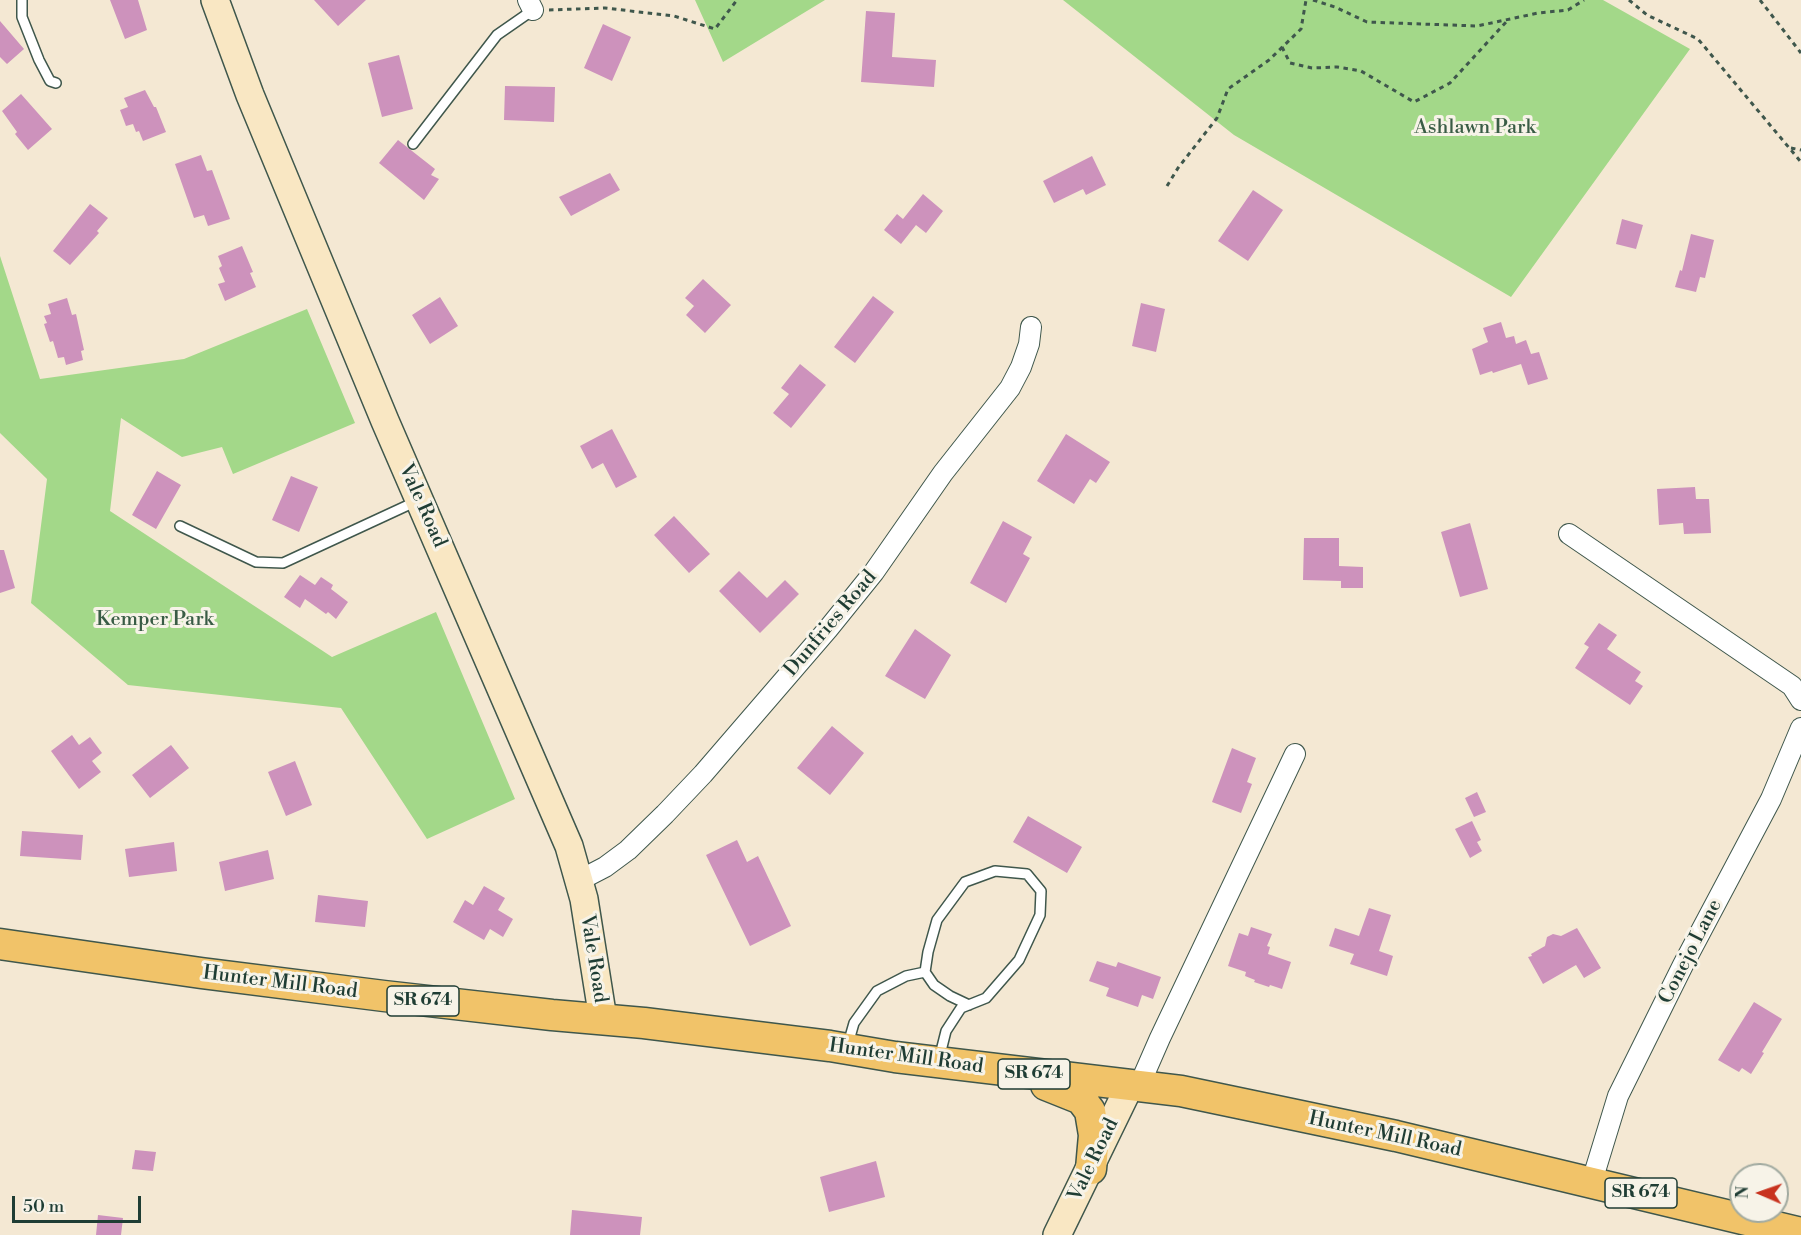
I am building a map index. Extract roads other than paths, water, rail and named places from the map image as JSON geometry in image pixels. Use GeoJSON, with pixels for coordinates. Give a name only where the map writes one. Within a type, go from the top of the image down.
{"type":"FeatureCollection","features":[{"type":"Feature","properties":{"kind":"main road","name":"Vale Road"},"geometry":{"type":"LineString","coordinates":[[215,0],[250,95],[419,500],[569,846],[580,880],[603,1019]]}},
{"type":"Feature","properties":{"kind":"main road","name":"Hunter Mill Road"},"geometry":{"type":"LineString","coordinates":[[0,944],[384,996],[644,1023],[1181,1091],[1396,1136],[1592,1181],[1801,1233]]}},
{"type":"Feature","properties":{"kind":"main road"},"geometry":{"type":"LineString","coordinates":[[1010,1071],[1075,1096],[1086,1104],[1092,1118],[1094,1135],[1091,1169]]}},
{"type":"Feature","properties":{"kind":"main road","name":"Vale Road"},"geometry":{"type":"LineString","coordinates":[[1057,1235],[1135,1086]]}},
{"type":"Feature","properties":{"kind":"street","name":"Dunfries Road"},"geometry":{"type":"LineString","coordinates":[[580,880],[605,867],[628,850],[665,814],[703,774],[828,629],[874,572],[943,473],[1010,388],[1022,366],[1029,344],[1031,327]]}},
{"type":"Feature","properties":{"kind":"street"},"geometry":{"type":"LineString","coordinates":[[1569,534],[1792,686],[1801,700]]}},
{"type":"Feature","properties":{"kind":"street","name":"Conejo Lane"},"geometry":{"type":"LineString","coordinates":[[1592,1181],[1618,1096],[1683,965],[1772,799],[1801,728]]}},
{"type":"Feature","properties":{"kind":"street"},"geometry":{"type":"LineString","coordinates":[[1135,1086],[1295,754]]}},
{"type":"Feature","properties":{"kind":"lane"},"geometry":{"type":"LineString","coordinates":[[22,0],[22,17],[39,60],[50,81],[56,83]]}},
{"type":"Feature","properties":{"kind":"lane"},"geometry":{"type":"LineString","coordinates":[[413,144],[497,35],[530,5]]}},
{"type":"Feature","properties":{"kind":"lane"},"geometry":{"type":"LineString","coordinates":[[180,526],[256,562],[283,563],[419,500]]}},
{"type":"Feature","properties":{"kind":"lane"},"geometry":{"type":"LineString","coordinates":[[938,1062],[946,1031],[961,1008],[969,1005],[986,998],[1019,960],[1040,915],[1041,891],[1027,874],[995,871],[965,882],[937,920],[925,972],[934,985],[969,1005]]}},
{"type":"Feature","properties":{"kind":"lane"},"geometry":{"type":"LineString","coordinates":[[847,1049],[854,1023],[878,991],[906,976],[925,972]]}},
{"type":"Feature","properties":{"kind":"park label","name":"Ashlawn Park"},"geometry":{"type":"Point","coordinates":[1475,128]}},
{"type":"Feature","properties":{"kind":"park label","name":"Kemper Park"},"geometry":{"type":"Point","coordinates":[155,620]}}]}
